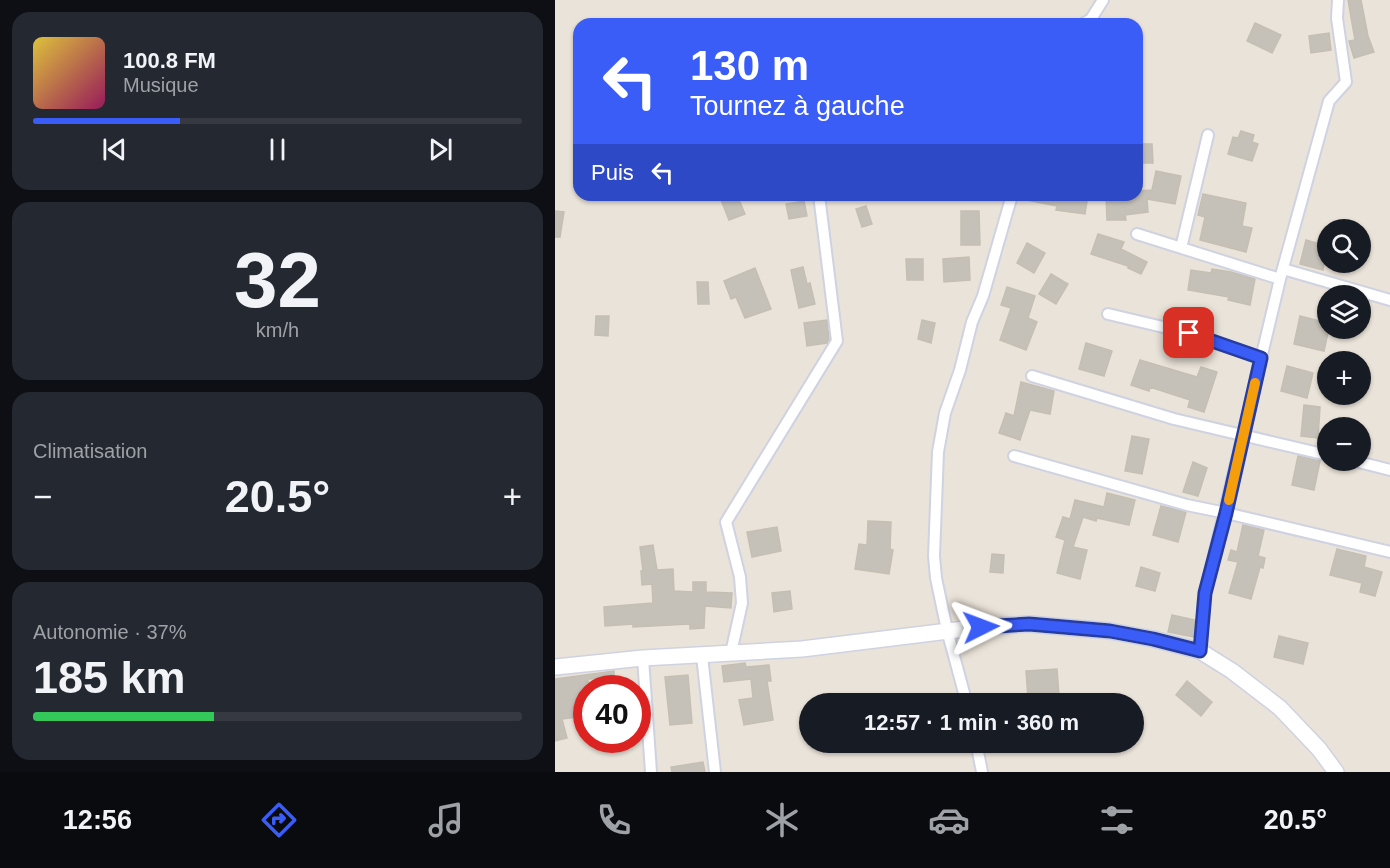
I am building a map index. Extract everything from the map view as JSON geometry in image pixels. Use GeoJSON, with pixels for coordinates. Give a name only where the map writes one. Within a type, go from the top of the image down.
{"type":"FeatureCollection","features":[{"type":"Feature","properties":{"kind":"street"},"geometry":{"type":"LineString","coordinates":[[1092,18],[1103,0]]}},
{"type":"Feature","properties":{"kind":"street"},"geometry":{"type":"LineString","coordinates":[[1200,651],[1205,593],[1282,274],[1329,101],[1346,81],[1337,18],[1338,0]]}},
{"type":"Feature","properties":{"kind":"street"},"geometry":{"type":"LineString","coordinates":[[1181,248],[1208,135]]}},
{"type":"Feature","properties":{"kind":"street"},"geometry":{"type":"LineString","coordinates":[[731,653],[742,603],[739,577],[726,522],[837,341],[820,201]]}},
{"type":"Feature","properties":{"kind":"street"},"geometry":{"type":"LineString","coordinates":[[964,693],[936,578],[934,556],[938,452],[945,413],[1011,201]]}},
{"type":"Feature","properties":{"kind":"street"},"geometry":{"type":"LineString","coordinates":[[1137,234],[1181,248],[1390,300]]}},
{"type":"Feature","properties":{"kind":"street"},"geometry":{"type":"LineString","coordinates":[[1108,314],[1201,336],[1261,358]]}},
{"type":"Feature","properties":{"kind":"street"},"geometry":{"type":"LineString","coordinates":[[1032,376],[1174,419],[1317,452]]}},
{"type":"Feature","properties":{"kind":"street"},"geometry":{"type":"LineString","coordinates":[[1014,456],[1187,506],[1390,552]]}},
{"type":"Feature","properties":{"kind":"street"},"geometry":{"type":"LineString","coordinates":[[1371,465],[1390,470]]}},
{"type":"Feature","properties":{"kind":"street"},"geometry":{"type":"LineString","coordinates":[[555,667],[643,658],[802,649],[865,643],[947,630],[1029,624],[1132,635],[1200,651],[1232,671],[1280,708],[1319,749],[1336,772]]}},
{"type":"Feature","properties":{"kind":"street"},"geometry":{"type":"LineString","coordinates":[[702,656],[715,772]]}},
{"type":"Feature","properties":{"kind":"street"},"geometry":{"type":"LineString","coordinates":[[643,658],[651,772]]}},
{"type":"Feature","properties":{"kind":"street"},"geometry":{"type":"LineString","coordinates":[[978,753],[982,772]]}},
{"type":"Feature","properties":{"kind":"building"},"geometry":{"type":"Polygon","coordinates":[[[1348,0],[1361,0],[1368,36],[1374,52],[1354,58],[1349,41],[1355,40],[1348,0]]]}},
{"type":"Feature","properties":{"kind":"building"},"geometry":{"type":"Polygon","coordinates":[[[1255,23],[1281,35],[1272,53],[1247,41],[1255,23]]]}},
{"type":"Feature","properties":{"kind":"building"},"geometry":{"type":"Polygon","coordinates":[[[1329,33],[1331,50],[1311,53],[1309,36],[1329,33]]]}},
{"type":"Feature","properties":{"kind":"building"},"geometry":{"type":"Polygon","coordinates":[[[1241,131],[1254,135],[1252,142],[1258,144],[1252,161],[1228,154],[1233,137],[1238,138],[1241,131]]]}},
{"type":"Feature","properties":{"kind":"building"},"geometry":{"type":"Polygon","coordinates":[[[1143,144],[1152,144],[1153,163],[1143,163],[1143,144]]]}},
{"type":"Feature","properties":{"kind":"building"},"geometry":{"type":"Polygon","coordinates":[[[1156,171],[1181,176],[1175,204],[1147,199],[1148,212],[1125,215],[1126,220],[1107,220],[1106,201],[1143,201],[1143,191],[1152,190],[1156,171]]]}},
{"type":"Feature","properties":{"kind":"building"},"geometry":{"type":"Polygon","coordinates":[[[1203,194],[1246,203],[1242,226],[1252,228],[1246,252],[1200,240],[1205,217],[1198,215],[1203,194]]]}},
{"type":"Feature","properties":{"kind":"building"},"geometry":{"type":"Polygon","coordinates":[[[721,201],[740,201],[745,214],[729,220],[721,201]]]}},
{"type":"Feature","properties":{"kind":"building"},"geometry":{"type":"Polygon","coordinates":[[[804,201],[807,216],[789,219],[786,204],[804,201]]]}},
{"type":"Feature","properties":{"kind":"building"},"geometry":{"type":"Polygon","coordinates":[[[1031,201],[1087,201],[1085,214],[1056,210],[1057,206],[1031,201]]]}},
{"type":"Feature","properties":{"kind":"building"},"geometry":{"type":"Polygon","coordinates":[[[866,206],[872,224],[862,227],[856,209],[866,206]]]}},
{"type":"Feature","properties":{"kind":"building"},"geometry":{"type":"Polygon","coordinates":[[[555,211],[564,212],[560,237],[555,237],[555,211]]]}},
{"type":"Feature","properties":{"kind":"building"},"geometry":{"type":"Polygon","coordinates":[[[961,211],[979,211],[980,245],[961,245],[961,211]]]}},
{"type":"Feature","properties":{"kind":"building"},"geometry":{"type":"Polygon","coordinates":[[[1098,234],[1124,242],[1121,249],[1147,262],[1141,274],[1128,266],[1091,254],[1098,234]]]}},
{"type":"Feature","properties":{"kind":"building"},"geometry":{"type":"Polygon","coordinates":[[[1306,240],[1317,243],[1317,268],[1300,264],[1306,240]]]}},
{"type":"Feature","properties":{"kind":"building"},"geometry":{"type":"Polygon","coordinates":[[[1027,243],[1045,253],[1034,273],[1017,263],[1027,243]]]}},
{"type":"Feature","properties":{"kind":"building"},"geometry":{"type":"Polygon","coordinates":[[[969,257],[970,280],[944,282],[943,259],[969,257]]]}},
{"type":"Feature","properties":{"kind":"building"},"geometry":{"type":"Polygon","coordinates":[[[906,259],[923,259],[923,280],[907,280],[906,259]]]}},
{"type":"Feature","properties":{"kind":"building"},"geometry":{"type":"Polygon","coordinates":[[[803,267],[815,304],[799,308],[791,270],[803,267]]]}},
{"type":"Feature","properties":{"kind":"building"},"geometry":{"type":"Polygon","coordinates":[[[755,268],[771,309],[745,318],[736,297],[731,299],[724,281],[755,268]]]}},
{"type":"Feature","properties":{"kind":"building"},"geometry":{"type":"Polygon","coordinates":[[[1212,269],[1255,279],[1250,305],[1228,300],[1229,297],[1188,290],[1191,270],[1211,273],[1212,269]]]}},
{"type":"Feature","properties":{"kind":"building"},"geometry":{"type":"Polygon","coordinates":[[[1051,274],[1068,284],[1056,304],[1039,294],[1051,274]]]}},
{"type":"Feature","properties":{"kind":"building"},"geometry":{"type":"Polygon","coordinates":[[[697,282],[708,282],[709,304],[698,304],[697,282]]]}},
{"type":"Feature","properties":{"kind":"building"},"geometry":{"type":"Polygon","coordinates":[[[1007,287],[1035,296],[1028,318],[1037,322],[1026,350],[1000,340],[1011,308],[1001,305],[1007,287]]]}},
{"type":"Feature","properties":{"kind":"building"},"geometry":{"type":"Polygon","coordinates":[[[596,316],[609,316],[608,336],[595,335],[596,316]]]}},
{"type":"Feature","properties":{"kind":"building"},"geometry":{"type":"Polygon","coordinates":[[[1300,316],[1317,320],[1317,339],[1327,339],[1324,351],[1294,344],[1300,316]]]}},
{"type":"Feature","properties":{"kind":"building"},"geometry":{"type":"Polygon","coordinates":[[[827,320],[829,339],[827,343],[807,346],[804,323],[827,320]]]}},
{"type":"Feature","properties":{"kind":"building"},"geometry":{"type":"Polygon","coordinates":[[[922,320],[935,323],[931,343],[918,339],[922,320]]]}},
{"type":"Feature","properties":{"kind":"building"},"geometry":{"type":"Polygon","coordinates":[[[1086,343],[1112,351],[1104,376],[1079,369],[1086,343]]]}},
{"type":"Feature","properties":{"kind":"building"},"geometry":{"type":"Polygon","coordinates":[[[1140,360],[1197,377],[1201,367],[1217,372],[1204,412],[1188,407],[1190,400],[1150,387],[1149,391],[1131,385],[1140,360]]]}},
{"type":"Feature","properties":{"kind":"building"},"geometry":{"type":"Polygon","coordinates":[[[1287,366],[1313,373],[1307,398],[1281,391],[1287,366]]]}},
{"type":"Feature","properties":{"kind":"building"},"geometry":{"type":"Polygon","coordinates":[[[1021,382],[1054,391],[1050,414],[1030,410],[1020,440],[999,433],[1006,413],[1014,416],[1021,382]]]}},
{"type":"Feature","properties":{"kind":"building"},"geometry":{"type":"Polygon","coordinates":[[[1304,405],[1320,407],[1319,417],[1317,417],[1317,438],[1301,436],[1304,405]]]}},
{"type":"Feature","properties":{"kind":"building"},"geometry":{"type":"Polygon","coordinates":[[[1132,436],[1149,439],[1142,474],[1125,471],[1132,436]]]}},
{"type":"Feature","properties":{"kind":"building"},"geometry":{"type":"Polygon","coordinates":[[[1298,456],[1317,460],[1318,471],[1314,490],[1292,485],[1298,456]]]}},
{"type":"Feature","properties":{"kind":"building"},"geometry":{"type":"Polygon","coordinates":[[[1193,462],[1207,468],[1198,496],[1183,492],[1193,462]]]}},
{"type":"Feature","properties":{"kind":"building"},"geometry":{"type":"Polygon","coordinates":[[[1107,493],[1135,500],[1129,525],[1083,517],[1073,547],[1087,550],[1080,579],[1057,573],[1065,540],[1056,537],[1063,517],[1070,519],[1075,500],[1104,507],[1107,493]]]}},
{"type":"Feature","properties":{"kind":"building"},"geometry":{"type":"Polygon","coordinates":[[[1161,506],[1186,512],[1178,542],[1153,535],[1161,506]]]}},
{"type":"Feature","properties":{"kind":"building"},"geometry":{"type":"Polygon","coordinates":[[[868,521],[891,522],[890,549],[893,550],[889,574],[855,569],[859,544],[867,545],[868,521]]]}},
{"type":"Feature","properties":{"kind":"building"},"geometry":{"type":"Polygon","coordinates":[[[1243,525],[1264,530],[1258,556],[1265,558],[1263,568],[1260,567],[1251,599],[1229,593],[1238,562],[1228,560],[1231,550],[1237,552],[1243,525]]]}},
{"type":"Feature","properties":{"kind":"building"},"geometry":{"type":"Polygon","coordinates":[[[777,527],[781,551],[752,557],[747,532],[777,527]]]}},
{"type":"Feature","properties":{"kind":"building"},"geometry":{"type":"Polygon","coordinates":[[[653,545],[657,570],[673,569],[674,591],[693,592],[693,582],[706,582],[706,592],[732,593],[731,608],[705,606],[704,628],[690,629],[690,624],[605,626],[604,607],[653,603],[652,584],[642,585],[640,547],[653,545]]]}},
{"type":"Feature","properties":{"kind":"building"},"geometry":{"type":"Polygon","coordinates":[[[1337,549],[1366,556],[1364,567],[1382,572],[1375,596],[1360,592],[1362,583],[1330,575],[1337,549]]]}},
{"type":"Feature","properties":{"kind":"building"},"geometry":{"type":"Polygon","coordinates":[[[992,554],[1004,555],[1003,573],[990,572],[992,554]]]}},
{"type":"Feature","properties":{"kind":"building"},"geometry":{"type":"Polygon","coordinates":[[[1141,567],[1160,573],[1155,591],[1136,586],[1141,567]]]}},
{"type":"Feature","properties":{"kind":"building"},"geometry":{"type":"Polygon","coordinates":[[[790,591],[792,609],[774,612],[772,593],[790,591]]]}},
{"type":"Feature","properties":{"kind":"building"},"geometry":{"type":"Polygon","coordinates":[[[1172,615],[1195,620],[1194,637],[1168,632],[1172,615]]]}},
{"type":"Feature","properties":{"kind":"building"},"geometry":{"type":"Polygon","coordinates":[[[1279,636],[1308,643],[1303,664],[1274,657],[1279,636]]]}},
{"type":"Feature","properties":{"kind":"building"},"geometry":{"type":"Polygon","coordinates":[[[745,663],[746,667],[769,665],[771,681],[767,681],[773,720],[744,725],[739,700],[753,698],[751,679],[724,682],[722,666],[745,663]]]}},
{"type":"Feature","properties":{"kind":"building"},"geometry":{"type":"Polygon","coordinates":[[[1057,669],[1059,693],[1028,693],[1026,671],[1057,669]]]}},
{"type":"Feature","properties":{"kind":"building"},"geometry":{"type":"Polygon","coordinates":[[[614,671],[614,675],[584,675],[614,671]]]}},
{"type":"Feature","properties":{"kind":"building"},"geometry":{"type":"Polygon","coordinates":[[[688,675],[692,723],[670,725],[665,677],[688,675]]]}},
{"type":"Feature","properties":{"kind":"building"},"geometry":{"type":"Polygon","coordinates":[[[573,677],[573,718],[562,719],[567,738],[555,741],[555,679],[573,677]]]}},
{"type":"Feature","properties":{"kind":"building"},"geometry":{"type":"Polygon","coordinates":[[[1187,681],[1212,702],[1201,716],[1176,695],[1187,681]]]}},
{"type":"Feature","properties":{"kind":"building"},"geometry":{"type":"Polygon","coordinates":[[[703,762],[705,772],[672,772],[671,767],[703,762]]]}},
{"type":"Feature","properties":{"kind":"slow traffic"},"geometry":{"type":"LineString","coordinates":[[1229,500],[1255,383]]}},
{"type":"Feature","properties":{"kind":"route"},"geometry":{"type":"LineString","coordinates":[[981,627],[1029,624],[1110,631],[1200,651],[1205,593],[1226,513],[1261,358],[1189,333]]}}]}
